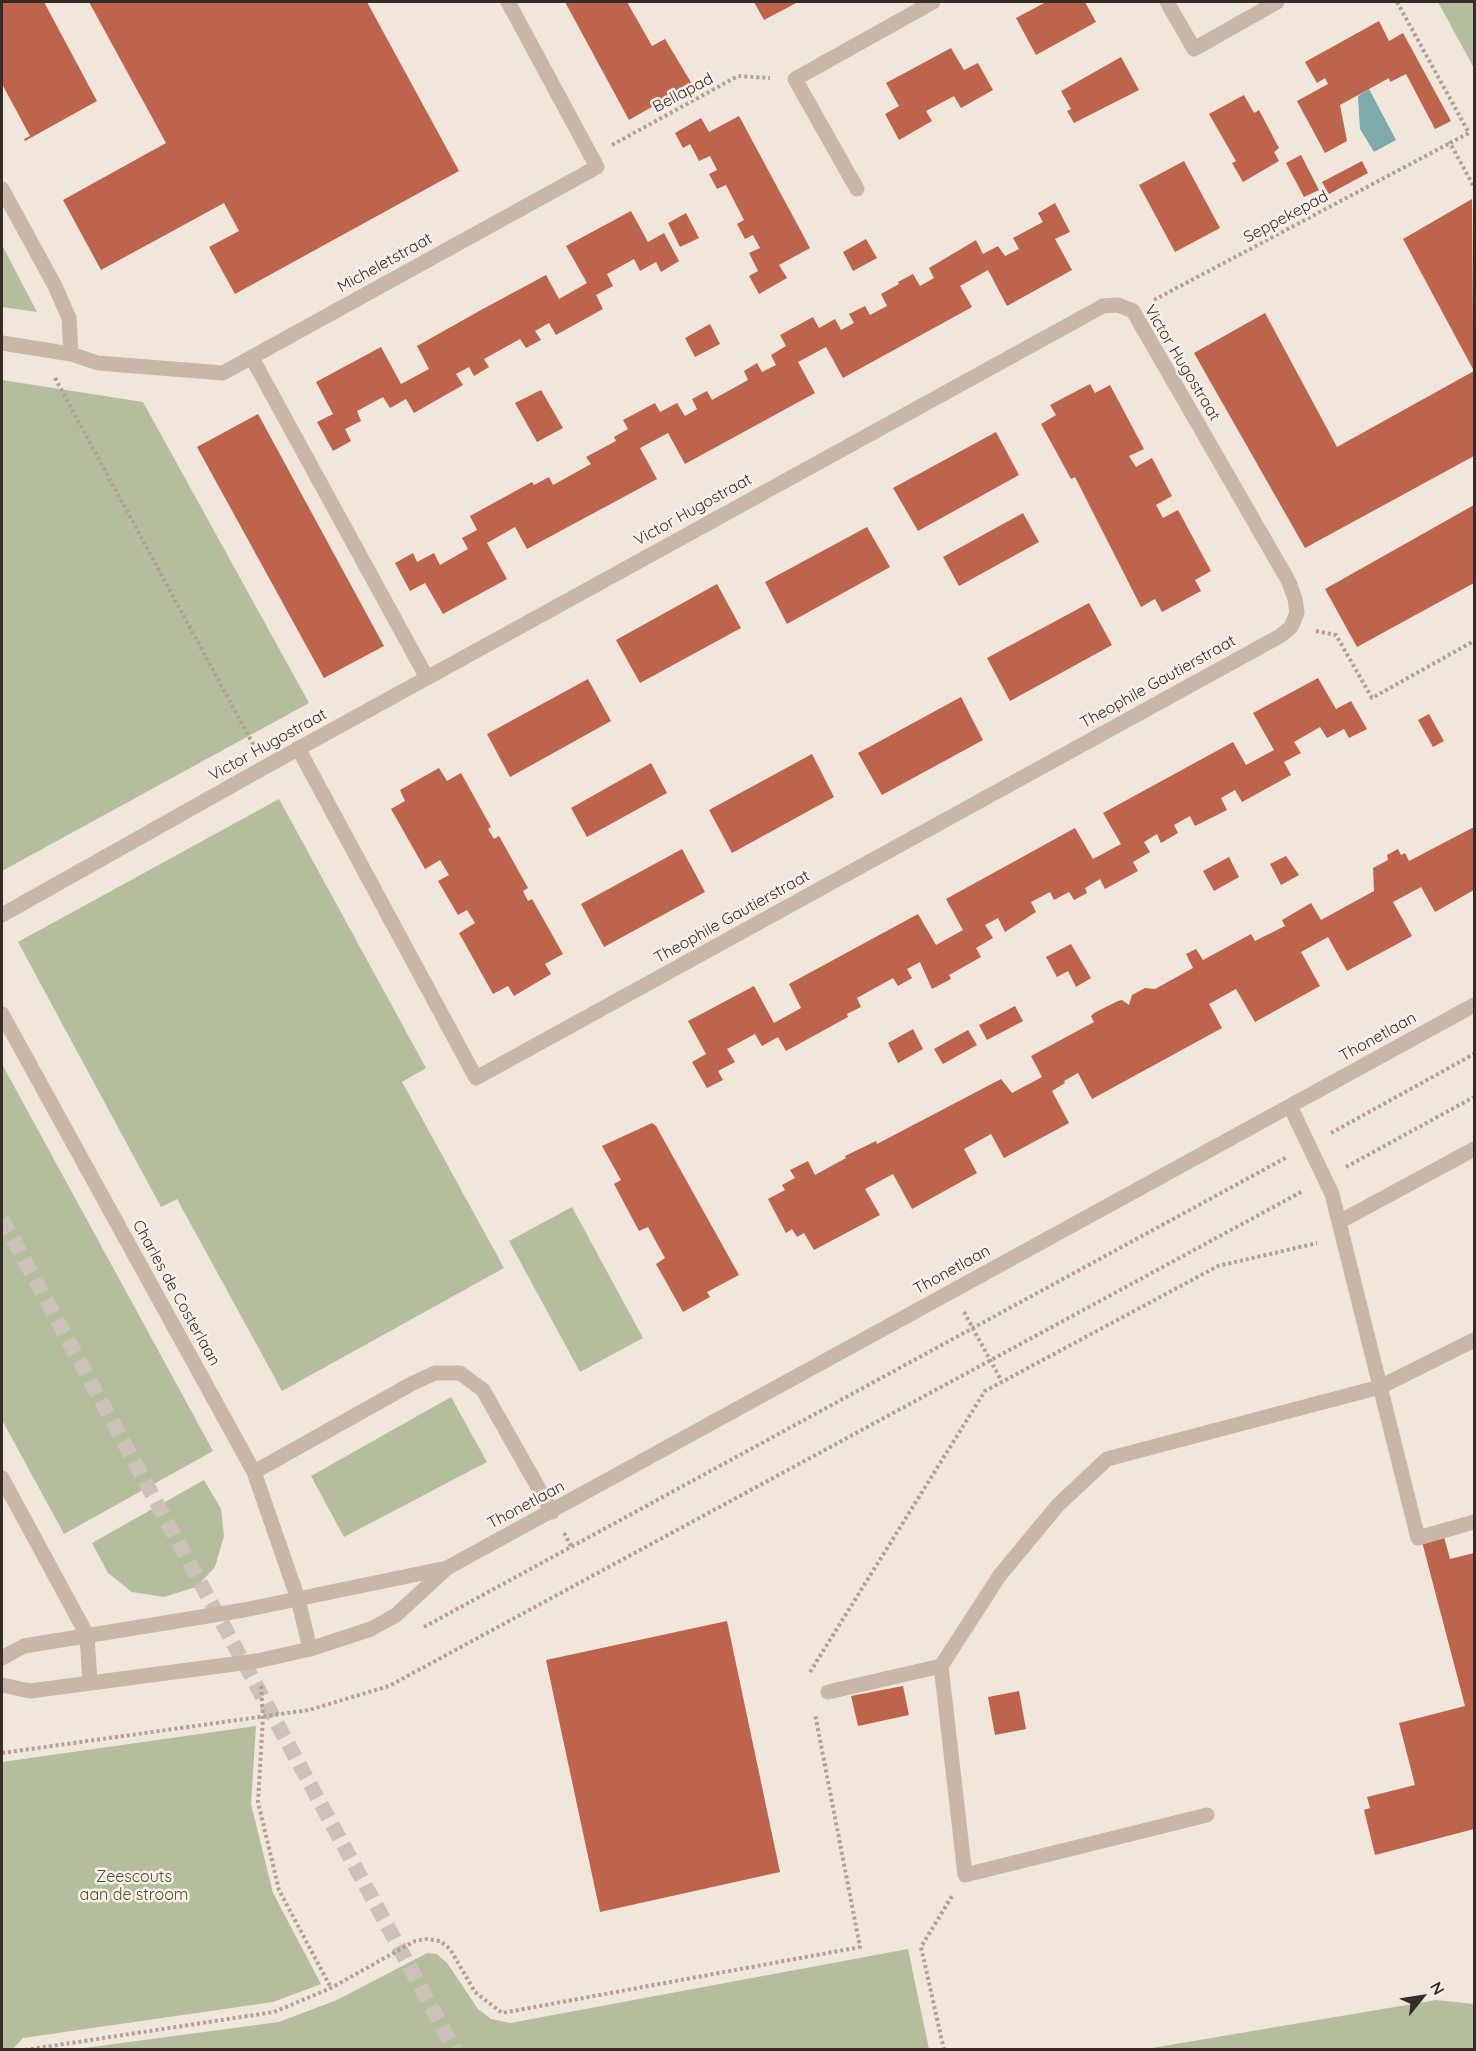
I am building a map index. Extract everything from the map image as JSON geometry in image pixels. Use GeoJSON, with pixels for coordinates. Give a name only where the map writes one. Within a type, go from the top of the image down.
{"type":"FeatureCollection","features":[{"type":"Feature","properties":{"kind":"street"},"geometry":{"type":"LineString","coordinates":[[508,2],[597,166]]}},
{"type":"Feature","properties":{"kind":"street"},"geometry":{"type":"LineString","coordinates":[[857,189],[795,80],[933,2]]}},
{"type":"Feature","properties":{"kind":"street"},"geometry":{"type":"LineString","coordinates":[[1167,2],[1194,49],[1277,2]]}},
{"type":"Feature","properties":{"kind":"street","name":"Micheletstraat"},"geometry":{"type":"LineString","coordinates":[[2,343],[71,354],[98,363],[223,373],[597,166]]}},
{"type":"Feature","properties":{"kind":"street"},"geometry":{"type":"LineString","coordinates":[[2,189],[55,286],[69,318],[71,354]]}},
{"type":"Feature","properties":{"kind":"street","name":"Victor Hugostraat"},"geometry":{"type":"LineString","coordinates":[[2,915],[265,766],[1103,306],[1118,305],[1133,311],[1289,582],[1296,599],[1297,613],[1291,627]]}},
{"type":"Feature","properties":{"kind":"street"},"geometry":{"type":"LineString","coordinates":[[252,358],[427,678]]}},
{"type":"Feature","properties":{"kind":"street","name":"Theophile Gautierstraat"},"geometry":{"type":"LineString","coordinates":[[298,748],[476,1078],[1259,648],[1291,627]]}},
{"type":"Feature","properties":{"kind":"street","name":"Thonetlaan"},"geometry":{"type":"LineString","coordinates":[[2,1686],[30,1690],[257,1661],[310,1649],[371,1629],[396,1615],[447,1568],[1474,1005]]}},
{"type":"Feature","properties":{"kind":"street","name":"Charles de Costerlaan"},"geometry":{"type":"LineString","coordinates":[[2,1014],[254,1472],[298,1599]]}},
{"type":"Feature","properties":{"kind":"street"},"geometry":{"type":"LineString","coordinates":[[1290,1106],[1325,1179],[1341,1229],[1418,1538],[1474,1522]]}},
{"type":"Feature","properties":{"kind":"street"},"geometry":{"type":"LineString","coordinates":[[1341,1229],[1474,1149]]}},
{"type":"Feature","properties":{"kind":"street"},"geometry":{"type":"LineString","coordinates":[[1207,1815],[965,1875],[941,1666],[1000,1575],[1058,1505],[1107,1459],[1380,1387],[1474,1340]]}},
{"type":"Feature","properties":{"kind":"street"},"geometry":{"type":"LineString","coordinates":[[254,1472],[413,1383],[435,1373],[460,1373],[483,1390],[552,1512]]}},
{"type":"Feature","properties":{"kind":"street"},"geometry":{"type":"LineString","coordinates":[[2,1478],[87,1635],[90,1683]]}},
{"type":"Feature","properties":{"kind":"street","name":"Thonetlaan"},"geometry":{"type":"LineString","coordinates":[[2,1658],[24,1646],[244,1610],[447,1568]]}},
{"type":"Feature","properties":{"kind":"street"},"geometry":{"type":"LineString","coordinates":[[298,1599],[310,1649]]}},
{"type":"Feature","properties":{"kind":"street"},"geometry":{"type":"LineString","coordinates":[[828,1692],[941,1666]]}},
{"type":"Feature","properties":{"kind":"path"},"geometry":{"type":"LineString","coordinates":[[1397,2],[1469,133],[1450,142],[1474,185]]}},
{"type":"Feature","properties":{"kind":"path","name":"Bellapad"},"geometry":{"type":"LineString","coordinates":[[597,166],[614,143],[738,76],[795,80]]}},
{"type":"Feature","properties":{"kind":"path","name":"Seppekepad"},"geometry":{"type":"LineString","coordinates":[[1133,311],[1450,142]]}},
{"type":"Feature","properties":{"kind":"path"},"geometry":{"type":"LineString","coordinates":[[41,351],[265,766]]}},
{"type":"Feature","properties":{"kind":"path"},"geometry":{"type":"LineString","coordinates":[[1291,627],[1335,635],[1372,698],[1474,641]]}},
{"type":"Feature","properties":{"kind":"path"},"geometry":{"type":"LineString","coordinates":[[2,1753],[309,1710],[388,1686],[427,1667],[1474,1097]]}},
{"type":"Feature","properties":{"kind":"path"},"geometry":{"type":"LineString","coordinates":[[808,1677],[985,1391],[1001,1380],[1218,1266],[1341,1229]]}},
{"type":"Feature","properties":{"kind":"path"},"geometry":{"type":"LineString","coordinates":[[952,1291],[1001,1380]]}},
{"type":"Feature","properties":{"kind":"path"},"geometry":{"type":"LineString","coordinates":[[257,1661],[263,1717],[258,1802],[279,1890],[332,1988]]}},
{"type":"Feature","properties":{"kind":"path"},"geometry":{"type":"LineString","coordinates":[[25,2049],[274,2012],[332,1988],[415,1941],[427,1939],[440,1941],[450,1949],[475,1992],[502,2013],[860,1947],[814,1712]]}},
{"type":"Feature","properties":{"kind":"path"},"geometry":{"type":"LineString","coordinates":[[944,2049],[921,1947],[965,1875]]}},
{"type":"Feature","properties":{"kind":"green space"},"geometry":{"type":"Polygon","coordinates":[[[1438,2],[1474,2],[1474,68],[1438,2]]]}},
{"type":"Feature","properties":{"kind":"green space"},"geometry":{"type":"Polygon","coordinates":[[[2,245],[37,312],[2,307],[2,245]]]}},
{"type":"Feature","properties":{"kind":"green space"},"geometry":{"type":"Polygon","coordinates":[[[2,380],[143,402],[309,703],[2,871],[2,380]]]}},
{"type":"Feature","properties":{"kind":"green space"},"geometry":{"type":"Polygon","coordinates":[[[279,799],[426,1068],[402,1082],[504,1268],[282,1391],[177,1199],[161,1207],[18,942],[279,799]]]}},
{"type":"Feature","properties":{"kind":"green space"},"geometry":{"type":"Polygon","coordinates":[[[2,1064],[213,1451],[64,1534],[2,1420],[2,1064]]]}},
{"type":"Feature","properties":{"kind":"green space"},"geometry":{"type":"Polygon","coordinates":[[[572,1207],[643,1338],[580,1372],[509,1241],[572,1207]]]}},
{"type":"Feature","properties":{"kind":"green space"},"geometry":{"type":"Polygon","coordinates":[[[451,1397],[487,1462],[344,1537],[311,1476],[451,1397]]]}},
{"type":"Feature","properties":{"kind":"green space"},"geometry":{"type":"Polygon","coordinates":[[[204,1480],[221,1509],[224,1536],[215,1567],[196,1587],[164,1597],[132,1592],[108,1573],[92,1543],[204,1480]]]}},
{"type":"Feature","properties":{"kind":"green space","name":"Zeescouts aan de stroom"},"geometry":{"type":"Polygon","coordinates":[[[256,1726],[251,1804],[273,1893],[321,1984],[273,2002],[23,2038],[13,2049],[2,2049],[2,1762],[256,1726]]]}},
{"type":"Feature","properties":{"kind":"green space"},"geometry":{"type":"Polygon","coordinates":[[[908,1949],[929,2049],[77,2049],[279,2022],[337,2000],[427,1953],[437,1954],[447,1963],[478,2009],[491,2019],[510,2023],[908,1949]]]}},
{"type":"Feature","properties":{"kind":"green space"},"geometry":{"type":"Polygon","coordinates":[[[1436,2000],[1474,2004],[1474,2049],[1146,2049],[1436,2000]]]}},
{"type":"Feature","properties":{"kind":"water"},"geometry":{"type":"Polygon","coordinates":[[[1369,89],[1396,140],[1374,152],[1360,129],[1358,96],[1369,89]]]}},
{"type":"Feature","properties":{"kind":"building"},"geometry":{"type":"Polygon","coordinates":[[[2,2],[44,2],[97,101],[25,141],[24,139],[30,136],[2,84],[2,2]]]}},
{"type":"Feature","properties":{"kind":"building"},"geometry":{"type":"Polygon","coordinates":[[[89,2],[367,2],[459,171],[235,294],[209,247],[239,231],[224,203],[101,270],[63,200],[166,143],[89,2]]]}},
{"type":"Feature","properties":{"kind":"building"},"geometry":{"type":"Polygon","coordinates":[[[565,2],[627,2],[652,46],[665,39],[692,84],[629,120],[565,2]]]}},
{"type":"Feature","properties":{"kind":"building"},"geometry":{"type":"Polygon","coordinates":[[[754,2],[798,2],[764,20],[754,2]]]}},
{"type":"Feature","properties":{"kind":"building"},"geometry":{"type":"Polygon","coordinates":[[[1046,2],[1085,2],[1096,22],[1036,55],[1016,18],[1046,2]]]}},
{"type":"Feature","properties":{"kind":"building"},"geometry":{"type":"Polygon","coordinates":[[[1379,21],[1389,41],[1403,33],[1451,121],[1435,129],[1406,74],[1390,82],[1389,78],[1340,105],[1347,141],[1325,153],[1297,101],[1328,84],[1325,78],[1317,83],[1305,62],[1379,21]]]}},
{"type":"Feature","properties":{"kind":"building"},"geometry":{"type":"Polygon","coordinates":[[[951,48],[964,70],[978,63],[993,90],[961,108],[954,96],[926,111],[932,121],[899,140],[885,114],[899,106],[886,83],[951,48]]]}},
{"type":"Feature","properties":{"kind":"building"},"geometry":{"type":"Polygon","coordinates":[[[1121,57],[1139,90],[1074,123],[1067,111],[1071,109],[1061,91],[1121,57]]]}},
{"type":"Feature","properties":{"kind":"building"},"geometry":{"type":"Polygon","coordinates":[[[1244,95],[1254,113],[1259,110],[1279,148],[1274,152],[1279,161],[1243,182],[1232,163],[1236,161],[1209,114],[1244,95]]]}},
{"type":"Feature","properties":{"kind":"building"},"geometry":{"type":"Polygon","coordinates":[[[739,116],[810,248],[779,265],[787,278],[759,294],[749,276],[758,271],[749,253],[760,248],[753,235],[745,239],[737,224],[744,220],[726,185],[717,189],[709,174],[717,170],[710,156],[699,161],[690,144],[683,148],[675,133],[701,118],[709,132],[739,116]]]}},
{"type":"Feature","properties":{"kind":"building"},"geometry":{"type":"Polygon","coordinates":[[[1301,155],[1319,190],[1304,197],[1286,163],[1301,155]]]}},
{"type":"Feature","properties":{"kind":"building"},"geometry":{"type":"Polygon","coordinates":[[[1184,161],[1220,228],[1175,252],[1139,185],[1184,161]]]}},
{"type":"Feature","properties":{"kind":"building"},"geometry":{"type":"Polygon","coordinates":[[[1362,161],[1368,173],[1329,194],[1322,182],[1362,161]]]}},
{"type":"Feature","properties":{"kind":"building"},"geometry":{"type":"Polygon","coordinates":[[[1472,199],[1473,370],[1403,239],[1472,199]]]}},
{"type":"Feature","properties":{"kind":"building"},"geometry":{"type":"Polygon","coordinates":[[[1055,203],[1070,232],[1055,239],[1072,270],[1007,306],[988,270],[960,286],[972,307],[843,378],[826,347],[798,362],[815,393],[685,464],[668,433],[640,448],[657,479],[527,549],[515,527],[487,543],[507,579],[443,614],[425,583],[410,591],[395,563],[413,553],[417,562],[434,553],[440,565],[468,549],[462,538],[477,530],[470,516],[532,482],[534,485],[549,477],[553,485],[591,464],[586,457],[616,441],[614,437],[628,429],[623,420],[655,403],[660,412],[677,403],[685,416],[697,409],[692,399],[707,391],[712,400],[748,380],[744,371],[757,363],[762,372],[776,365],[771,355],[786,346],[780,335],[813,317],[819,328],[835,319],[841,330],[854,323],[849,314],[865,306],[870,315],[887,306],[881,294],[913,274],[920,286],[934,278],[929,268],[976,240],[983,254],[998,246],[1005,256],[1019,249],[1013,238],[1043,222],[1038,213],[1055,203]]]}},
{"type":"Feature","properties":{"kind":"building"},"geometry":{"type":"Polygon","coordinates":[[[631,211],[648,242],[664,233],[679,261],[661,272],[656,262],[640,271],[634,259],[607,274],[613,286],[596,295],[603,309],[556,335],[549,323],[535,331],[541,340],[526,348],[520,339],[484,359],[489,367],[474,376],[469,367],[456,374],[463,385],[414,413],[406,399],[390,408],[383,397],[357,411],[361,421],[345,429],[351,441],[333,451],[317,422],[333,414],[316,382],[381,347],[401,384],[429,369],[417,346],[546,275],[559,299],[587,283],[566,246],[631,211]]]}},
{"type":"Feature","properties":{"kind":"building"},"geometry":{"type":"Polygon","coordinates":[[[686,213],[699,238],[680,247],[668,223],[686,213]]]}},
{"type":"Feature","properties":{"kind":"building"},"geometry":{"type":"Polygon","coordinates":[[[866,239],[877,258],[853,271],[843,252],[866,239]]]}},
{"type":"Feature","properties":{"kind":"building"},"geometry":{"type":"Polygon","coordinates":[[[1265,313],[1337,447],[1473,371],[1474,456],[1305,548],[1194,353],[1265,313]]]}},
{"type":"Feature","properties":{"kind":"building"},"geometry":{"type":"Polygon","coordinates":[[[710,324],[720,344],[695,357],[685,338],[710,324]]]}},
{"type":"Feature","properties":{"kind":"building"},"geometry":{"type":"Polygon","coordinates":[[[1090,384],[1095,393],[1110,385],[1144,449],[1129,456],[1136,467],[1152,458],[1172,496],[1156,505],[1163,518],[1178,510],[1211,571],[1195,580],[1201,591],[1162,612],[1155,599],[1141,607],[1075,477],[1071,479],[1041,424],[1056,415],[1050,405],[1090,384]]]}},
{"type":"Feature","properties":{"kind":"building"},"geometry":{"type":"Polygon","coordinates":[[[541,390],[563,428],[537,442],[515,403],[541,390]]]}},
{"type":"Feature","properties":{"kind":"building"},"geometry":{"type":"Polygon","coordinates":[[[258,414],[384,646],[324,678],[197,447],[258,414]]]}},
{"type":"Feature","properties":{"kind":"building"},"geometry":{"type":"Polygon","coordinates":[[[996,432],[1019,475],[918,531],[893,488],[996,432]]]}},
{"type":"Feature","properties":{"kind":"building"},"geometry":{"type":"Polygon","coordinates":[[[1474,505],[1474,583],[1357,647],[1325,589],[1474,505]]]}},
{"type":"Feature","properties":{"kind":"building"},"geometry":{"type":"Polygon","coordinates":[[[1023,513],[1039,542],[959,586],[943,557],[1023,513]]]}},
{"type":"Feature","properties":{"kind":"building"},"geometry":{"type":"Polygon","coordinates":[[[867,527],[890,567],[787,624],[765,582],[867,527]]]}},
{"type":"Feature","properties":{"kind":"building"},"geometry":{"type":"Polygon","coordinates":[[[717,584],[741,628],[640,683],[616,640],[717,584]]]}},
{"type":"Feature","properties":{"kind":"building"},"geometry":{"type":"Polygon","coordinates":[[[1089,603],[1112,645],[1010,701],[987,658],[1089,603]]]}},
{"type":"Feature","properties":{"kind":"building"},"geometry":{"type":"Polygon","coordinates":[[[1318,678],[1336,709],[1351,701],[1367,729],[1349,738],[1344,729],[1327,738],[1320,727],[1294,742],[1301,753],[1284,762],[1291,775],[1242,802],[1235,790],[1221,798],[1227,810],[1195,826],[1190,816],[1174,825],[1178,833],[1161,843],[1157,834],[1144,842],[1150,852],[1133,862],[1138,871],[1105,889],[1100,879],[1085,888],[1087,893],[1074,900],[1069,892],[1054,900],[1050,892],[1031,902],[1036,912],[1005,932],[998,918],[985,925],[993,938],[976,948],[981,957],[949,975],[951,979],[932,989],[920,962],[907,969],[912,978],[898,986],[893,978],[857,998],[861,1007],[847,1014],[848,1017],[786,1051],[778,1037],[762,1046],[755,1034],[727,1049],[735,1062],[718,1071],[723,1080],[707,1088],[692,1062],[706,1054],[688,1021],[754,986],[774,1023],[801,1008],[789,984],[918,914],[936,945],[963,930],[946,899],[1075,828],[1093,859],[1121,844],[1103,813],[1233,742],[1246,765],[1274,750],[1253,713],[1318,678]]]}},
{"type":"Feature","properties":{"kind":"building"},"geometry":{"type":"Polygon","coordinates":[[[588,679],[611,721],[510,777],[487,734],[588,679]]]}},
{"type":"Feature","properties":{"kind":"building"},"geometry":{"type":"Polygon","coordinates":[[[961,697],[983,740],[882,795],[858,753],[961,697]]]}},
{"type":"Feature","properties":{"kind":"building"},"geometry":{"type":"Polygon","coordinates":[[[1429,714],[1444,741],[1433,747],[1418,720],[1429,714]]]}},
{"type":"Feature","properties":{"kind":"building"},"geometry":{"type":"Polygon","coordinates":[[[812,754],[834,797],[732,853],[709,810],[812,754]]]}},
{"type":"Feature","properties":{"kind":"building"},"geometry":{"type":"Polygon","coordinates":[[[651,763],[667,793],[587,837],[571,808],[651,763]]]}},
{"type":"Feature","properties":{"kind":"building"},"geometry":{"type":"Polygon","coordinates":[[[439,768],[447,781],[461,773],[491,827],[488,829],[494,839],[499,836],[528,888],[523,891],[528,901],[532,899],[563,954],[545,964],[551,974],[514,996],[508,986],[493,994],[459,933],[475,923],[467,910],[458,915],[438,881],[449,875],[440,860],[425,869],[391,809],[405,801],[400,790],[439,768]]]}},
{"type":"Feature","properties":{"kind":"building"},"geometry":{"type":"Polygon","coordinates":[[[1474,827],[1474,890],[1435,912],[1421,887],[1393,902],[1412,936],[1347,971],[1328,937],[1301,952],[1320,986],[1255,1022],[1236,989],[1209,1004],[1222,1028],[1092,1099],[1078,1073],[1064,1081],[1065,1083],[1052,1091],[1069,1123],[1004,1158],[991,1134],[964,1149],[977,1173],[912,1209],[893,1174],[865,1189],[880,1215],[814,1250],[804,1233],[797,1237],[792,1229],[786,1233],[768,1199],[785,1190],[782,1185],[795,1178],[790,1170],[808,1161],[815,1175],[846,1158],[845,1156],[876,1141],[877,1144],[1001,1079],[1012,1093],[1042,1077],[1031,1056],[1094,1022],[1091,1016],[1094,1013],[1122,1000],[1129,1005],[1132,995],[1145,988],[1155,989],[1193,968],[1186,954],[1196,949],[1203,960],[1251,934],[1255,941],[1285,926],[1282,920],[1311,903],[1321,920],[1374,891],[1373,868],[1388,860],[1387,855],[1398,849],[1401,855],[1405,853],[1409,861],[1474,827]]]}},
{"type":"Feature","properties":{"kind":"building"},"geometry":{"type":"Polygon","coordinates":[[[682,849],[705,892],[604,947],[581,904],[682,849]]]}},
{"type":"Feature","properties":{"kind":"building"},"geometry":{"type":"Polygon","coordinates":[[[1286,856],[1299,875],[1281,885],[1270,864],[1286,856]]]}},
{"type":"Feature","properties":{"kind":"building"},"geometry":{"type":"Polygon","coordinates":[[[1229,857],[1239,877],[1214,891],[1203,871],[1229,857]]]}},
{"type":"Feature","properties":{"kind":"building"},"geometry":{"type":"Polygon","coordinates":[[[1071,944],[1091,978],[1076,987],[1068,971],[1057,977],[1046,957],[1071,944]]]}},
{"type":"Feature","properties":{"kind":"building"},"geometry":{"type":"Polygon","coordinates":[[[1015,1006],[1023,1021],[987,1040],[979,1025],[1015,1006]]]}},
{"type":"Feature","properties":{"kind":"building"},"geometry":{"type":"Polygon","coordinates":[[[913,1029],[923,1049],[898,1063],[888,1043],[913,1029]]]}},
{"type":"Feature","properties":{"kind":"building"},"geometry":{"type":"Polygon","coordinates":[[[968,1030],[977,1045],[943,1064],[934,1049],[968,1030]]]}},
{"type":"Feature","properties":{"kind":"building"},"geometry":{"type":"Polygon","coordinates":[[[652,1123],[656,1126],[739,1275],[707,1292],[710,1297],[683,1312],[656,1264],[665,1258],[648,1227],[639,1231],[614,1184],[621,1180],[602,1146],[652,1123]]]}},
{"type":"Feature","properties":{"kind":"building"},"geometry":{"type":"Polygon","coordinates":[[[1443,1533],[1450,1559],[1474,1553],[1474,1829],[1375,1855],[1364,1810],[1370,1808],[1367,1797],[1415,1785],[1399,1723],[1465,1706],[1421,1538],[1443,1533]]]}},
{"type":"Feature","properties":{"kind":"building"},"geometry":{"type":"Polygon","coordinates":[[[727,1621],[780,1872],[600,1912],[546,1660],[727,1621]]]}},
{"type":"Feature","properties":{"kind":"building"},"geometry":{"type":"Polygon","coordinates":[[[903,1686],[909,1715],[858,1726],[851,1696],[903,1686]]]}},
{"type":"Feature","properties":{"kind":"building"},"geometry":{"type":"Polygon","coordinates":[[[1019,1691],[1026,1729],[995,1735],[988,1697],[1019,1691]]]}},
{"type":"Feature","properties":{"kind":"tunnel"},"geometry":{"type":"LineString","coordinates":[[2,1219],[455,2050]]}}]}
